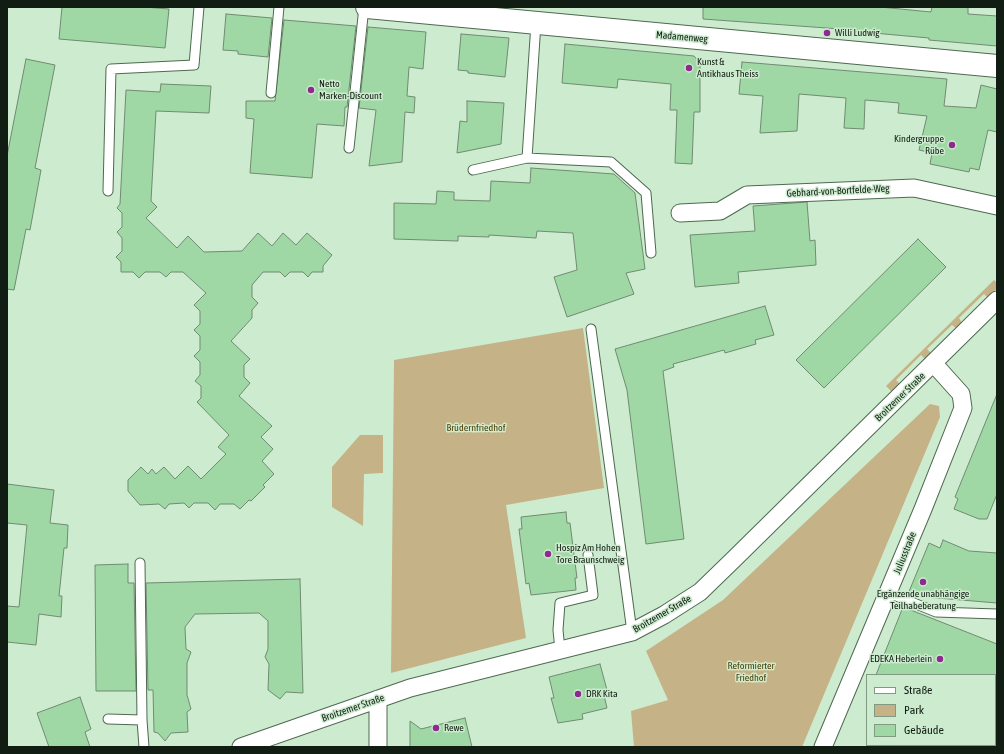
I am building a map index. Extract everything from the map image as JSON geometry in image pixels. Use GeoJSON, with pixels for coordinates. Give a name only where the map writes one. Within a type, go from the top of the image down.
{"type":"FeatureCollection","features":[{"type":"Feature","properties":{"kind":"street","name":"Madamenweg"},"geometry":{"type":"LineString","coordinates":[[367,7],[997,66]]}},
{"type":"Feature","properties":{"kind":"street","name":"Gebhard-von-Bortfelde-Weg"},"geometry":{"type":"LineString","coordinates":[[680,213],[720,211],[747,195],[914,188],[997,206]]}},
{"type":"Feature","properties":{"kind":"street","name":"Broitzemer Straße"},"geometry":{"type":"LineString","coordinates":[[241,747],[410,688],[632,632],[664,615],[700,592],[934,364],[997,300]]}},
{"type":"Feature","properties":{"kind":"street","name":"Juliusstraße"},"geometry":{"type":"LineString","coordinates":[[823,747],[889,593],[963,408],[961,394],[934,364]]}},
{"type":"Feature","properties":{"kind":"street"},"geometry":{"type":"LineString","coordinates":[[378,700],[378,747]]}},
{"type":"Feature","properties":{"kind":"lane"},"geometry":{"type":"LineString","coordinates":[[108,191],[111,69],[194,65],[199,7]]}},
{"type":"Feature","properties":{"kind":"lane"},"geometry":{"type":"LineString","coordinates":[[271,93],[279,7]]}},
{"type":"Feature","properties":{"kind":"lane"},"geometry":{"type":"LineString","coordinates":[[349,148],[364,7]]}},
{"type":"Feature","properties":{"kind":"lane"},"geometry":{"type":"LineString","coordinates":[[527,158],[536,23]]}},
{"type":"Feature","properties":{"kind":"lane"},"geometry":{"type":"LineString","coordinates":[[473,170],[527,158],[612,162],[646,193],[651,253]]}},
{"type":"Feature","properties":{"kind":"lane"},"geometry":{"type":"LineString","coordinates":[[591,329],[632,632]]}},
{"type":"Feature","properties":{"kind":"lane"},"geometry":{"type":"LineString","coordinates":[[560,650],[558,630],[560,603],[593,595],[588,556]]}},
{"type":"Feature","properties":{"kind":"lane"},"geometry":{"type":"LineString","coordinates":[[140,563],[142,720],[144,747]]}},
{"type":"Feature","properties":{"kind":"lane"},"geometry":{"type":"LineString","coordinates":[[889,593],[936,612],[997,614]]}},
{"type":"Feature","properties":{"kind":"lane"},"geometry":{"type":"LineString","coordinates":[[108,719],[142,720]]}},
{"type":"Feature","properties":{"kind":"green space"},"geometry":{"type":"Polygon","coordinates":[[[994,280],[997,283],[997,288],[988,298],[984,294],[959,318],[962,323],[957,329],[952,325],[927,349],[931,353],[925,359],[921,355],[896,380],[900,384],[892,392],[886,386],[994,280]]]}},
{"type":"Feature","properties":{"kind":"green space","name":"Brüdernfriedhof"},"geometry":{"type":"Polygon","coordinates":[[[583,328],[604,488],[506,505],[526,638],[391,673],[394,360],[583,328]]]}},
{"type":"Feature","properties":{"kind":"green space","name":"Reformierter Friedhof"},"geometry":{"type":"Polygon","coordinates":[[[930,404],[939,406],[940,417],[802,747],[634,747],[631,711],[668,700],[646,651],[723,600],[930,404]]]}},
{"type":"Feature","properties":{"kind":"green space"},"geometry":{"type":"Polygon","coordinates":[[[360,435],[383,435],[383,473],[364,474],[363,526],[332,507],[332,467],[360,435]]]}},
{"type":"Feature","properties":{"kind":"building"},"geometry":{"type":"Polygon","coordinates":[[[62,7],[144,7],[169,9],[165,48],[59,39],[62,7]]]}},
{"type":"Feature","properties":{"kind":"building"},"geometry":{"type":"Polygon","coordinates":[[[703,7],[880,7],[931,12],[932,7],[968,7],[968,14],[997,16],[997,46],[929,40],[929,38],[840,29],[703,19],[703,7]]]}},
{"type":"Feature","properties":{"kind":"building"},"geometry":{"type":"Polygon","coordinates":[[[226,14],[272,18],[268,57],[238,54],[238,51],[223,50],[226,14]]]}},
{"type":"Feature","properties":{"kind":"building","name":"Netto Marken-Discount"},"geometry":{"type":"Polygon","coordinates":[[[284,20],[356,26],[347,107],[345,107],[344,126],[317,124],[312,178],[250,173],[254,119],[246,118],[246,101],[275,101],[284,20]]]}},
{"type":"Feature","properties":{"kind":"building"},"geometry":{"type":"Polygon","coordinates":[[[368,27],[426,32],[423,69],[409,67],[407,96],[415,97],[414,113],[405,112],[402,162],[369,166],[376,110],[359,108],[368,27]]]}},
{"type":"Feature","properties":{"kind":"building"},"geometry":{"type":"Polygon","coordinates":[[[461,34],[509,38],[505,77],[468,73],[468,71],[458,70],[461,34]]]}},
{"type":"Feature","properties":{"kind":"building"},"geometry":{"type":"Polygon","coordinates":[[[565,44],[694,56],[700,63],[700,112],[694,112],[692,164],[675,163],[677,110],[670,110],[671,84],[618,79],[617,88],[562,83],[565,44]]]}},
{"type":"Feature","properties":{"kind":"building"},"geometry":{"type":"Polygon","coordinates":[[[26,59],[55,65],[35,168],[41,170],[30,230],[26,229],[14,290],[7,289],[7,156],[26,59]]]}},
{"type":"Feature","properties":{"kind":"building"},"geometry":{"type":"Polygon","coordinates":[[[742,62],[947,79],[944,106],[976,108],[981,85],[997,89],[997,132],[988,130],[979,170],[970,168],[969,172],[930,164],[932,153],[919,150],[927,116],[898,113],[899,103],[865,100],[864,129],[844,128],[846,98],[799,94],[797,131],[760,133],[763,96],[739,94],[742,62]]]}},
{"type":"Feature","properties":{"kind":"building"},"geometry":{"type":"Polygon","coordinates":[[[161,84],[211,86],[209,113],[156,111],[151,201],[157,207],[146,218],[177,248],[188,236],[204,252],[242,251],[258,233],[272,246],[283,233],[296,245],[307,233],[332,255],[323,266],[323,272],[312,272],[308,277],[303,272],[290,272],[285,277],[280,272],[263,272],[252,285],[252,297],[258,303],[252,310],[252,318],[231,341],[250,359],[244,365],[244,377],[250,383],[239,396],[272,426],[261,437],[273,449],[262,461],[274,474],[263,485],[265,487],[251,501],[249,500],[240,509],[234,504],[220,504],[215,510],[208,503],[194,503],[189,508],[184,503],[169,504],[165,509],[159,504],[140,505],[128,491],[128,480],[141,467],[148,474],[152,469],[156,474],[164,467],[175,479],[188,466],[201,479],[226,454],[218,447],[229,435],[197,402],[201,398],[201,386],[195,381],[200,375],[200,362],[194,356],[200,350],[200,336],[194,330],[200,324],[200,311],[194,305],[206,293],[183,272],[171,272],[166,277],[160,272],[145,272],[139,278],[133,272],[121,272],[121,262],[116,257],[122,251],[122,238],[117,232],[122,227],[122,213],[117,208],[120,204],[126,90],[160,92],[161,84]]]}},
{"type":"Feature","properties":{"kind":"building"},"geometry":{"type":"Polygon","coordinates":[[[467,101],[504,103],[501,144],[457,153],[460,121],[467,122],[467,101]]]}},
{"type":"Feature","properties":{"kind":"building"},"geometry":{"type":"Polygon","coordinates":[[[531,168],[614,174],[635,193],[645,269],[626,273],[634,294],[567,317],[554,277],[577,270],[573,233],[537,231],[536,238],[489,235],[489,237],[458,236],[458,241],[394,239],[394,203],[436,204],[437,191],[454,192],[454,200],[490,201],[491,181],[530,183],[531,168]]]}},
{"type":"Feature","properties":{"kind":"building"},"geometry":{"type":"Polygon","coordinates":[[[807,202],[810,241],[815,240],[816,265],[738,272],[739,283],[695,287],[690,235],[755,231],[753,206],[807,202]]]}},
{"type":"Feature","properties":{"kind":"building"},"geometry":{"type":"Polygon","coordinates":[[[918,239],[946,267],[824,388],[796,360],[918,239]]]}},
{"type":"Feature","properties":{"kind":"building"},"geometry":{"type":"Polygon","coordinates":[[[765,306],[774,335],[755,340],[756,344],[725,353],[724,350],[673,364],[674,367],[663,371],[684,539],[646,544],[627,390],[615,349],[765,306]]]}},
{"type":"Feature","properties":{"kind":"building"},"geometry":{"type":"Polygon","coordinates":[[[997,394],[997,494],[987,519],[979,519],[954,509],[958,499],[955,497],[997,394]]]}},
{"type":"Feature","properties":{"kind":"building"},"geometry":{"type":"Polygon","coordinates":[[[7,484],[54,490],[50,523],[68,525],[67,548],[64,548],[59,596],[62,596],[61,617],[39,614],[36,645],[7,642],[7,606],[19,607],[27,525],[7,523],[7,484]]]}},
{"type":"Feature","properties":{"kind":"building","name":"Hospiz Am Hohen Tore Braunschweig"},"geometry":{"type":"Polygon","coordinates":[[[566,512],[567,523],[570,523],[577,578],[575,578],[576,590],[531,595],[529,583],[526,584],[519,529],[522,529],[521,517],[566,512]]]}},
{"type":"Feature","properties":{"kind":"building"},"geometry":{"type":"Polygon","coordinates":[[[943,540],[969,551],[997,553],[997,603],[913,596],[908,594],[929,543],[940,548],[943,540]]]}},
{"type":"Feature","properties":{"kind":"building"},"geometry":{"type":"Polygon","coordinates":[[[128,564],[128,583],[134,583],[136,691],[96,691],[95,565],[128,564]]]}},
{"type":"Feature","properties":{"kind":"building"},"geometry":{"type":"Polygon","coordinates":[[[300,579],[303,693],[286,692],[280,699],[268,690],[269,664],[265,657],[268,649],[268,621],[259,613],[195,614],[185,627],[186,649],[191,652],[187,663],[187,695],[191,709],[187,712],[188,732],[171,733],[165,741],[158,733],[154,732],[153,690],[148,690],[146,583],[300,579]]]}},
{"type":"Feature","properties":{"kind":"building","name":"EDEKA Heberlein"},"geometry":{"type":"Polygon","coordinates":[[[903,607],[997,644],[997,675],[876,674],[903,607]]]}},
{"type":"Feature","properties":{"kind":"building","name":"DRK Kita"},"geometry":{"type":"Polygon","coordinates":[[[600,664],[607,690],[603,691],[607,708],[582,714],[583,719],[558,723],[551,698],[554,698],[549,677],[600,664]]]}},
{"type":"Feature","properties":{"kind":"building"},"geometry":{"type":"Polygon","coordinates":[[[80,697],[91,729],[85,732],[90,747],[49,747],[37,713],[80,697]]]}},
{"type":"Feature","properties":{"kind":"building"},"geometry":{"type":"Polygon","coordinates":[[[465,718],[472,747],[410,747],[410,721],[421,729],[465,718]]]}},
{"type":"Feature","properties":{"kind":"place","name":"Willi Ludwig"},"geometry":{"type":"Point","coordinates":[827,33]}},
{"type":"Feature","properties":{"kind":"place","name":"Kunst & Antikhaus Theiss"},"geometry":{"type":"Point","coordinates":[689,68]}},
{"type":"Feature","properties":{"kind":"place","name":"Netto Marken-Discount"},"geometry":{"type":"Point","coordinates":[311,90]}},
{"type":"Feature","properties":{"kind":"place","name":"Kindergruppe Rübe"},"geometry":{"type":"Point","coordinates":[952,145]}},
{"type":"Feature","properties":{"kind":"place","name":"Hospiz Am Hohen Tore Braunschweig"},"geometry":{"type":"Point","coordinates":[548,554]}},
{"type":"Feature","properties":{"kind":"place","name":"Ergänzende unabhängige Teilhabeberatung"},"geometry":{"type":"Point","coordinates":[923,582]}},
{"type":"Feature","properties":{"kind":"place","name":"EDEKA Heberlein"},"geometry":{"type":"Point","coordinates":[940,659]}},
{"type":"Feature","properties":{"kind":"place","name":"DRK Kita"},"geometry":{"type":"Point","coordinates":[578,694]}},
{"type":"Feature","properties":{"kind":"place","name":"Rewe"},"geometry":{"type":"Point","coordinates":[436,728]}}]}
